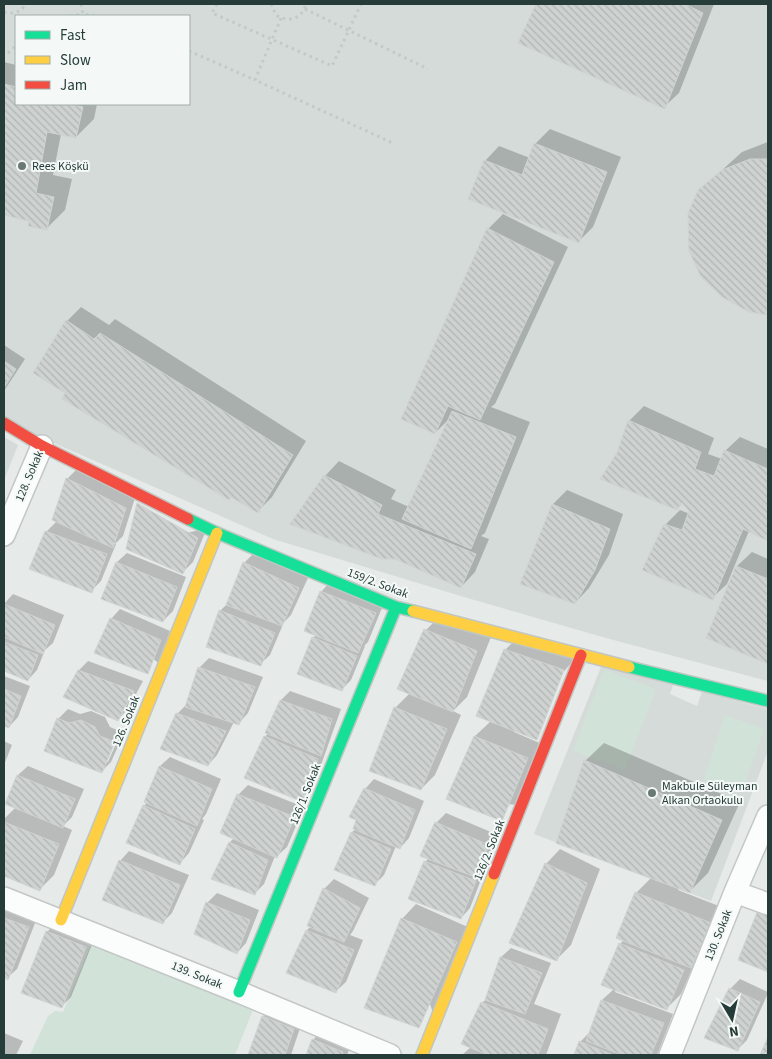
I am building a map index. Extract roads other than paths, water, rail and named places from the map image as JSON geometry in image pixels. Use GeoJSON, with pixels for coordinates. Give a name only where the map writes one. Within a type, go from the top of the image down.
{"type":"FeatureCollection","features":[{"type":"Feature","properties":{"kind":"street","name":"159/2. Sokak"},"geometry":{"type":"LineString","coordinates":[[4,423],[42,446],[217,533],[396,607],[768,701]]}},
{"type":"Feature","properties":{"kind":"street","name":"128. Sokak"},"geometry":{"type":"LineString","coordinates":[[4,535],[42,446]]}},
{"type":"Feature","properties":{"kind":"street","name":"126. Sokak"},"geometry":{"type":"LineString","coordinates":[[60,920],[217,533]]}},
{"type":"Feature","properties":{"kind":"street","name":"126/1. Sokak"},"geometry":{"type":"LineString","coordinates":[[239,992],[396,607]]}},
{"type":"Feature","properties":{"kind":"street","name":"126/2. Sokak"},"geometry":{"type":"LineString","coordinates":[[422,1055],[581,655]]}},
{"type":"Feature","properties":{"kind":"street","name":"130. Sokak"},"geometry":{"type":"LineString","coordinates":[[675,1054],[735,892],[768,816]]}},
{"type":"Feature","properties":{"kind":"street"},"geometry":{"type":"LineString","coordinates":[[735,892],[768,904]]}},
{"type":"Feature","properties":{"kind":"street","name":"139. Sokak"},"geometry":{"type":"LineString","coordinates":[[4,898],[390,1055]]}},
{"type":"Feature","properties":{"kind":"place","name":"Rees Köşkü"},"geometry":{"type":"Point","coordinates":[22,166]}},
{"type":"Feature","properties":{"kind":"place","name":"Makbule Süleyman Alkan Ortaokulu"},"geometry":{"type":"Point","coordinates":[652,793]}}]}
